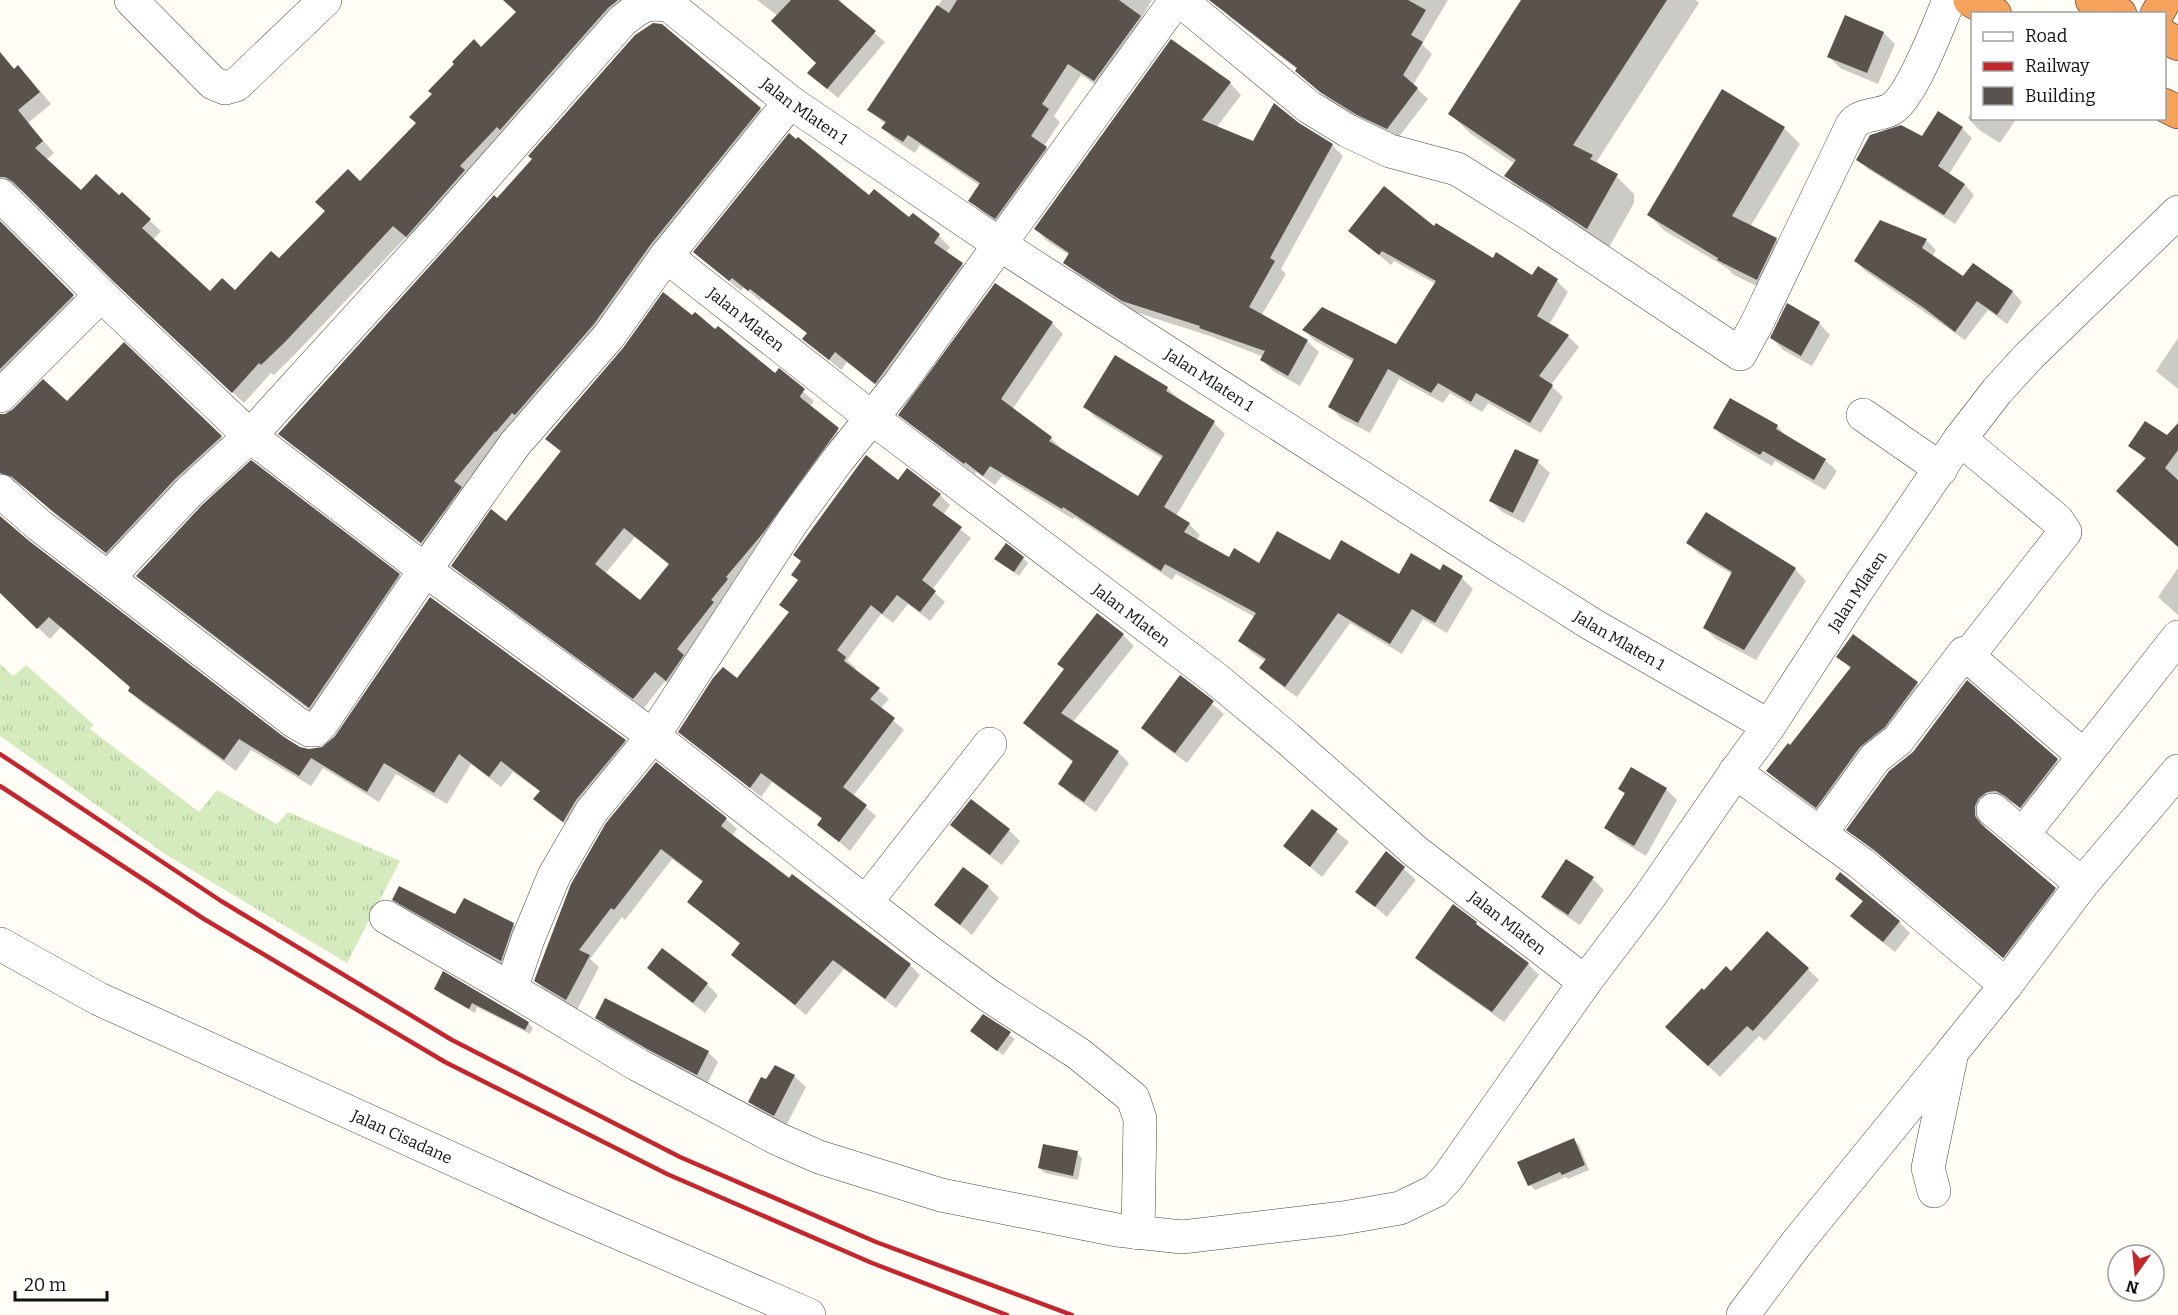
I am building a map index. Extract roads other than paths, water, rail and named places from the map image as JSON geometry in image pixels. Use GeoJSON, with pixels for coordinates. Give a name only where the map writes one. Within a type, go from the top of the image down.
{"type":"FeatureCollection","features":[{"type":"Feature","properties":{"kind":"highway"},"geometry":{"type":"LineString","coordinates":[[1970,0],[1991,12]]}},
{"type":"Feature","properties":{"kind":"street"},"geometry":{"type":"LineString","coordinates":[[131,0],[213,83],[225,88],[236,85],[325,0]]}},
{"type":"Feature","properties":{"kind":"street"},"geometry":{"type":"LineString","coordinates":[[511,989],[554,876],[591,812],[653,736],[793,521],[899,384],[999,243],[1178,0],[1309,107],[1348,131],[1390,151],[1457,169],[1536,218],[1740,354],[1851,125],[1856,119],[1889,110],[1903,98],[1949,0]]}},
{"type":"Feature","properties":{"kind":"street"},"geometry":{"type":"LineString","coordinates":[[108,578],[189,492],[250,436],[449,217],[622,21],[640,7],[653,2],[674,3]]}},
{"type":"Feature","properties":{"kind":"street","name":"Jalan Mlaten 1"},"geometry":{"type":"LineString","coordinates":[[674,3],[790,102],[999,243],[1502,568],[1623,643],[1769,726]]}},
{"type":"Feature","properties":{"kind":"street"},"geometry":{"type":"LineString","coordinates":[[0,491],[39,525],[295,722],[309,730],[315,730],[515,444],[609,336],[666,256],[790,102]]}},
{"type":"Feature","properties":{"kind":"street"},"geometry":{"type":"LineString","coordinates":[[0,195],[101,295],[250,436],[425,570],[653,736],[988,995],[1079,1054],[1133,1098],[1140,1119],[1138,1233]]}},
{"type":"Feature","properties":{"kind":"street","name":"Jalan Mlaten"},"geometry":{"type":"LineString","coordinates":[[666,256],[872,418],[1215,678],[1415,851],[1585,982],[1650,896],[1769,726],[1860,586],[1960,439],[1996,391],[2029,356],[2178,212]]}},
{"type":"Feature","properties":{"kind":"street"},"geometry":{"type":"LineString","coordinates":[[0,396],[101,295]]}},
{"type":"Feature","properties":{"kind":"street"},"geometry":{"type":"LineString","coordinates":[[1863,415],[1941,468]]}},
{"type":"Feature","properties":{"kind":"street"},"geometry":{"type":"LineString","coordinates":[[1960,439],[2057,520],[2065,532],[1968,656]]}},
{"type":"Feature","properties":{"kind":"street"},"geometry":{"type":"LineString","coordinates":[[2023,834],[2178,637]]}},
{"type":"Feature","properties":{"kind":"street"},"geometry":{"type":"LineString","coordinates":[[1820,834],[1875,758],[1898,740],[1964,653],[2084,756]]}},
{"type":"Feature","properties":{"kind":"street"},"geometry":{"type":"LineString","coordinates":[[866,902],[990,744]]}},
{"type":"Feature","properties":{"kind":"street"},"geometry":{"type":"LineString","coordinates":[[1743,1315],[1797,1244],[2006,985],[2082,884],[2178,771]]}},
{"type":"Feature","properties":{"kind":"street"},"geometry":{"type":"LineString","coordinates":[[1735,772],[1862,864],[2006,985]]}},
{"type":"Feature","properties":{"kind":"street"},"geometry":{"type":"LineString","coordinates":[[1993,810],[2082,884]]}},
{"type":"Feature","properties":{"kind":"street"},"geometry":{"type":"LineString","coordinates":[[386,917],[638,1065],[778,1139],[819,1157],[941,1195],[1138,1233],[1182,1237],[1343,1218],[1400,1208],[1435,1191],[1448,1177],[1585,982]]}},
{"type":"Feature","properties":{"kind":"street","name":"Jalan Cisadane"},"geometry":{"type":"LineString","coordinates":[[0,944],[110,1004],[556,1206],[809,1315]]}},
{"type":"Feature","properties":{"kind":"street"},"geometry":{"type":"LineString","coordinates":[[1934,1191],[1928,1168],[1952,1052]]}},
{"type":"Feature","properties":{"kind":"railway"},"geometry":{"type":"LineString","coordinates":[[0,754],[221,901],[452,1040],[680,1157],[876,1242],[1072,1315]]}},
{"type":"Feature","properties":{"kind":"railway"},"geometry":{"type":"LineString","coordinates":[[0,786],[204,919],[445,1062],[667,1174],[872,1263],[1007,1315]]}}]}
